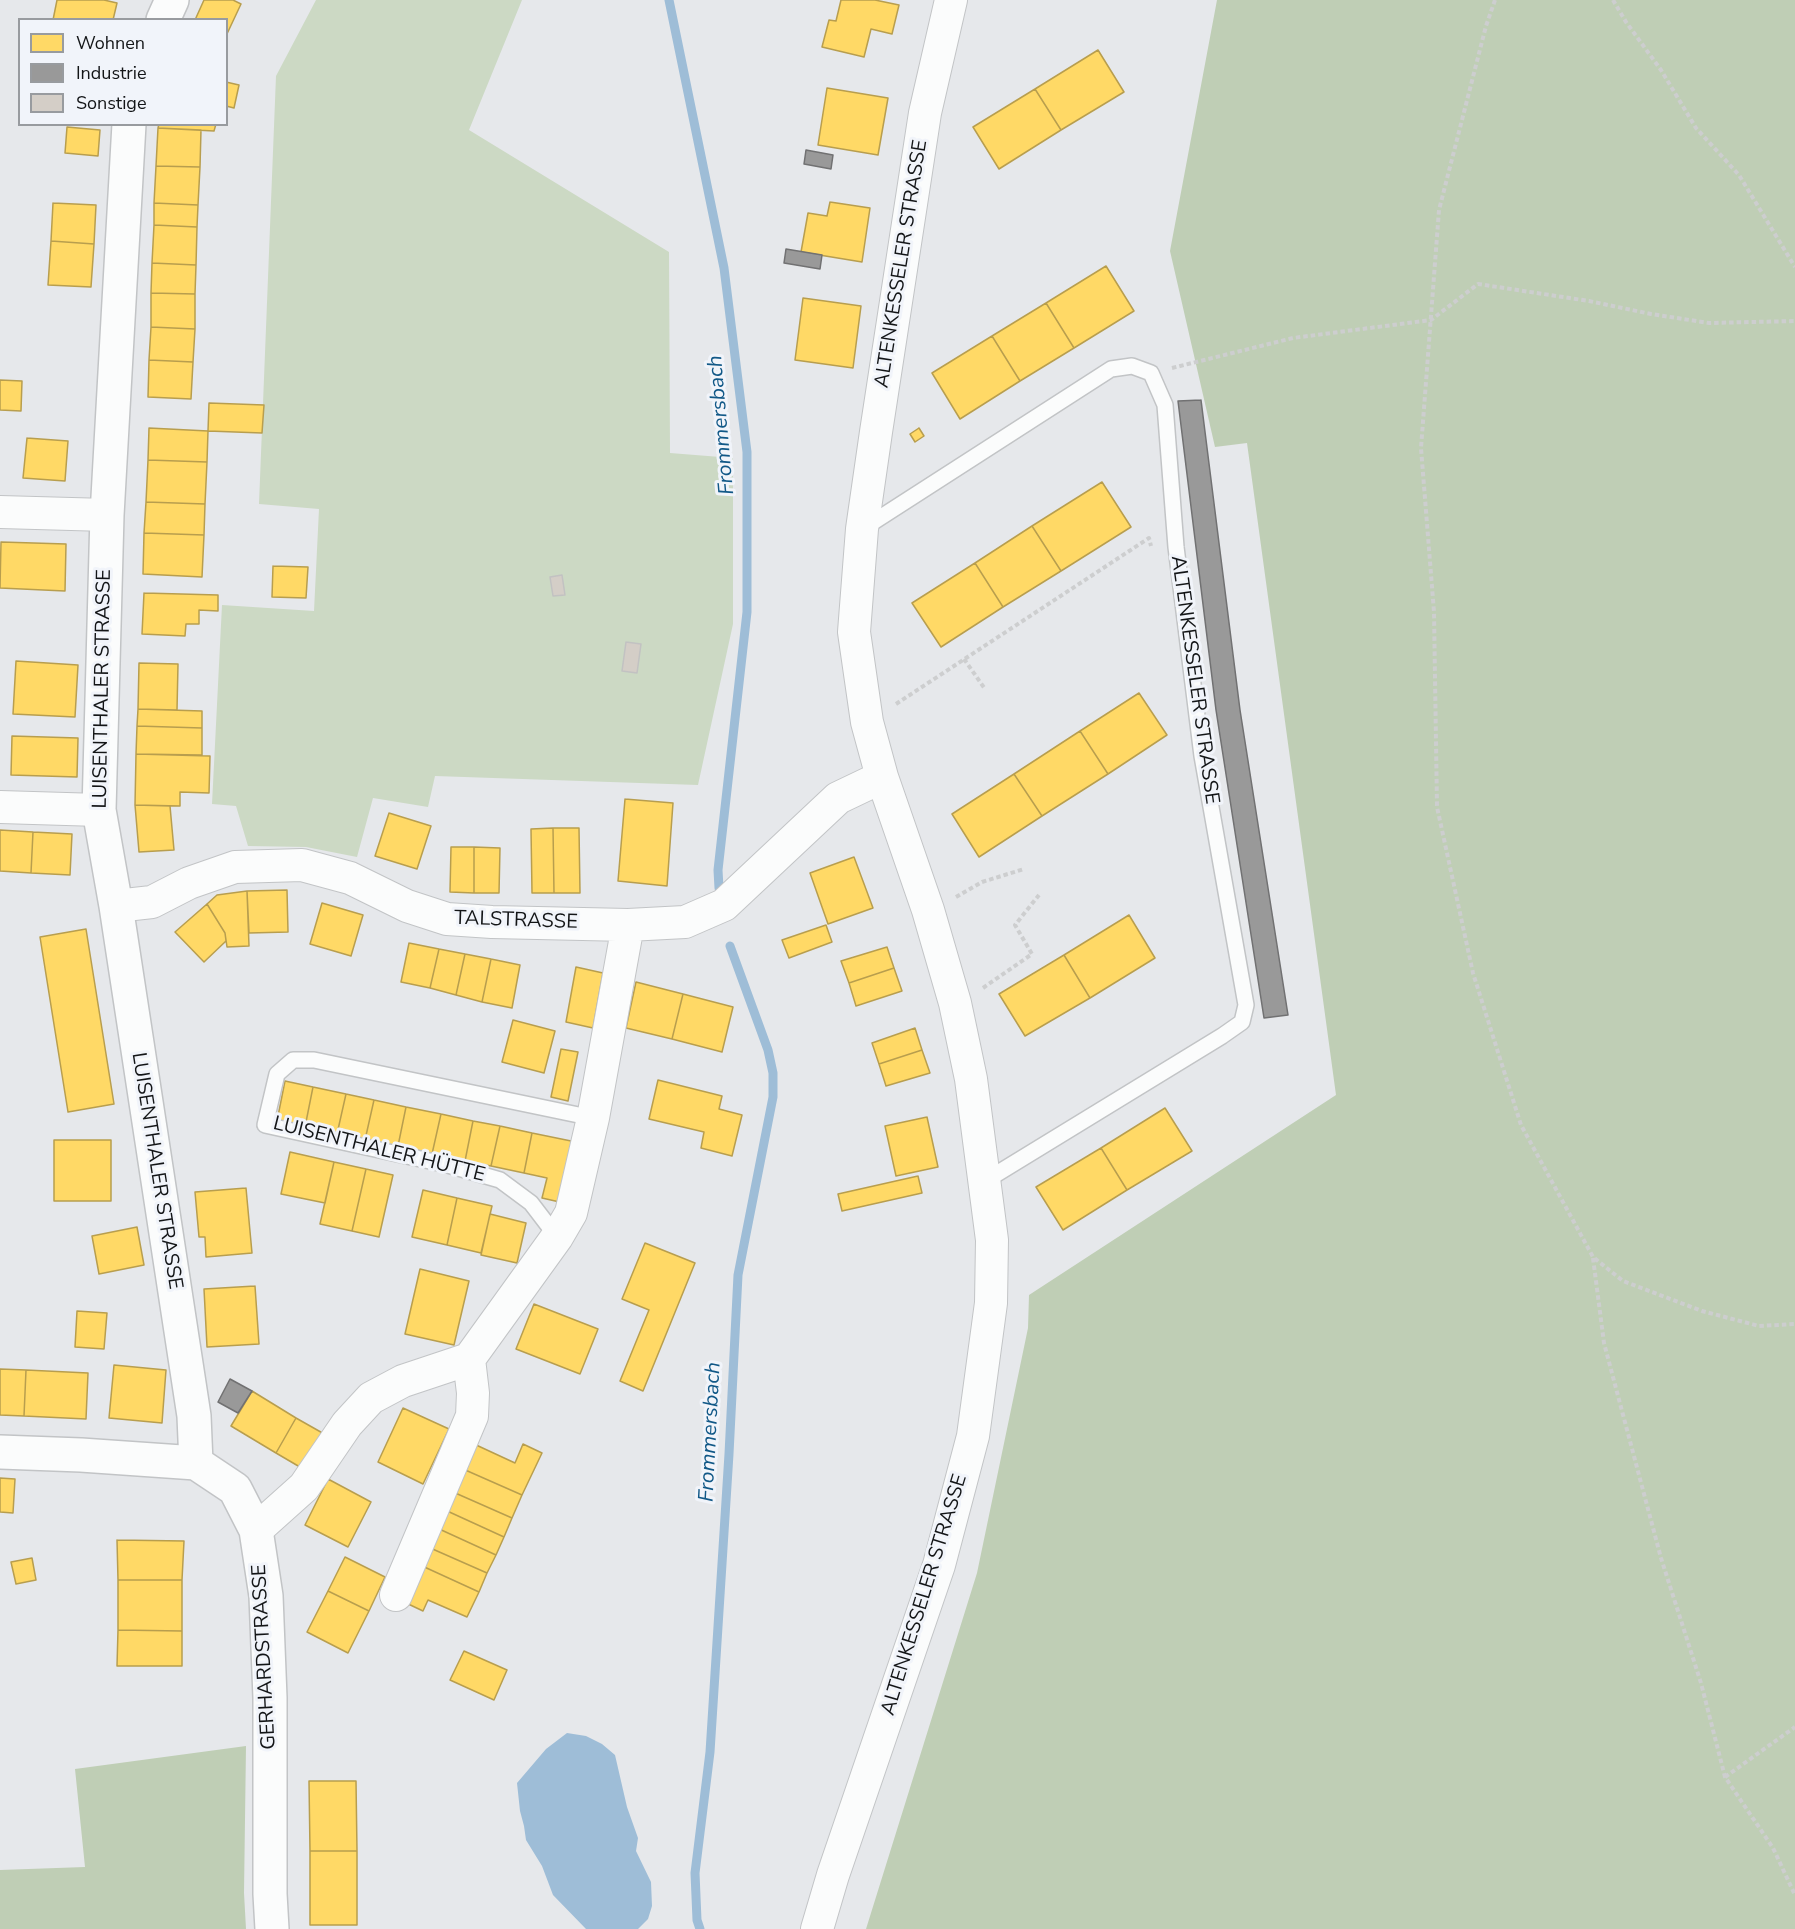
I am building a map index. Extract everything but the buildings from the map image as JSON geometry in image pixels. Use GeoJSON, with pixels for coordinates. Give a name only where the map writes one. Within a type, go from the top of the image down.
{"type":"FeatureCollection","features":[{"type":"Feature","properties":{"kind":"street"},"geometry":{"type":"LineString","coordinates":[[164,18],[172,0]]}},
{"type":"Feature","properties":{"kind":"street","name":"ALTENKESSELER STRASSE"},"geometry":{"type":"LineString","coordinates":[[817,1929],[833,1875],[939,1565],[973,1436],[991,1303],[992,1240],[971,1079],[955,1002],[928,910],[882,777],[867,722],[855,632],[861,529],[925,113],[951,0]]}},
{"type":"Feature","properties":{"kind":"street","name":"LUISENTHALER STRASSE"},"geometry":{"type":"LineString","coordinates":[[129,126],[107,515],[99,810],[116,906],[194,1416],[196,1463]]}},
{"type":"Feature","properties":{"kind":"street"},"geometry":{"type":"LineString","coordinates":[[0,512],[107,515]]}},
{"type":"Feature","properties":{"kind":"street","name":"TALSTRASSE"},"geometry":{"type":"LineString","coordinates":[[116,906],[152,902],[189,883],[235,867],[302,865],[350,879],[407,906],[447,919],[628,925],[685,922],[724,906],[837,798],[882,777]]}},
{"type":"Feature","properties":{"kind":"street"},"geometry":{"type":"LineString","coordinates":[[0,807],[99,810]]}},
{"type":"Feature","properties":{"kind":"street"},"geometry":{"type":"LineString","coordinates":[[256,1530],[304,1487],[347,1424],[371,1398],[402,1381],[469,1359],[557,1237],[571,1213],[593,1118],[628,925]]}},
{"type":"Feature","properties":{"kind":"street"},"geometry":{"type":"LineString","coordinates":[[396,1594],[472,1416],[473,1393],[469,1359]]}},
{"type":"Feature","properties":{"kind":"street","name":"GERHARDSTRASSE"},"geometry":{"type":"LineString","coordinates":[[0,1452],[196,1463],[235,1489],[256,1530],[266,1607],[270,1698],[272,1929]]}},
{"type":"Feature","properties":{"kind":"lane"},"geometry":{"type":"LineString","coordinates":[[861,529],[1111,369],[1132,366],[1151,373]]}},
{"type":"Feature","properties":{"kind":"lane","name":"ALTENKESSELER STRASSE"},"geometry":{"type":"LineString","coordinates":[[985,1181],[1222,1036],[1242,1022],[1246,1005],[1202,756],[1176,547],[1165,405],[1151,373]]}},
{"type":"Feature","properties":{"kind":"lane","name":"LUISENTHALER HÜTTE"},"geometry":{"type":"LineString","coordinates":[[557,1237],[531,1203],[500,1180],[448,1165],[265,1125],[277,1074],[293,1060],[314,1060],[593,1118]]}},
{"type":"Feature","properties":{"kind":"path"},"geometry":{"type":"LineString","coordinates":[[1495,0],[1486,26],[1439,210],[1421,448],[1434,612],[1437,807],[1473,973],[1521,1125],[1593,1257],[1604,1342],[1661,1558],[1701,1683],[1725,1777],[1773,1848],[1795,1895]]}},
{"type":"Feature","properties":{"kind":"path"},"geometry":{"type":"LineString","coordinates":[[1613,0],[1661,70],[1696,128],[1739,175],[1795,267]]}},
{"type":"Feature","properties":{"kind":"path"},"geometry":{"type":"LineString","coordinates":[[1151,373],[1293,338],[1431,320],[1478,284],[1708,323],[1795,321]]}},
{"type":"Feature","properties":{"kind":"path"},"geometry":{"type":"LineString","coordinates":[[890,708],[1149,538],[1154,552]]}},
{"type":"Feature","properties":{"kind":"path"},"geometry":{"type":"LineString","coordinates":[[964,659],[985,688]]}},
{"type":"Feature","properties":{"kind":"path"},"geometry":{"type":"LineString","coordinates":[[962,894],[982,882],[1024,869]]}},
{"type":"Feature","properties":{"kind":"path"},"geometry":{"type":"LineString","coordinates":[[979,991],[1032,954],[1015,925],[1039,895]]}},
{"type":"Feature","properties":{"kind":"path"},"geometry":{"type":"LineString","coordinates":[[1593,1257],[1623,1281],[1702,1311],[1759,1326],[1795,1324]]}},
{"type":"Feature","properties":{"kind":"path"},"geometry":{"type":"LineString","coordinates":[[1725,1777],[1795,1727]]}},
{"type":"Feature","properties":{"kind":"green space"},"geometry":{"type":"Polygon","coordinates":[[[316,0],[522,0],[469,130],[669,252],[670,453],[733,458],[733,624],[698,785],[435,776],[428,807],[373,798],[357,857],[306,847],[248,846],[236,806],[212,804],[222,605],[314,611],[319,509],[259,504],[276,76],[316,0]]]}},
{"type":"Feature","properties":{"kind":"green space"},"geometry":{"type":"Polygon","coordinates":[[[1217,0],[1795,0],[1795,1929],[866,1929],[977,1573],[1028,1328],[1029,1295],[1336,1095],[1247,443],[1215,447],[1170,251],[1217,0]]]}},
{"type":"Feature","properties":{"kind":"green space"},"geometry":{"type":"Polygon","coordinates":[[[246,1746],[244,1893],[246,1929],[0,1929],[0,1870],[85,1867],[75,1769],[246,1746]]]}},
{"type":"Feature","properties":{"kind":"water"},"geometry":{"type":"Polygon","coordinates":[[[567,1733],[586,1736],[602,1744],[615,1755],[627,1807],[638,1838],[636,1851],[651,1882],[652,1906],[648,1919],[638,1929],[586,1929],[553,1895],[542,1866],[526,1840],[517,1783],[546,1749],[567,1733]]]}},
{"type":"Feature","properties":{"kind":"waterway","name":"Frommersbach"},"geometry":{"type":"LineString","coordinates":[[669,0],[724,268],[747,452],[747,612],[718,870],[719,888]]}},
{"type":"Feature","properties":{"kind":"waterway","name":"Frommersbach"},"geometry":{"type":"LineString","coordinates":[[700,1929],[697,1920],[695,1873],[710,1752],[738,1275],[773,1097],[773,1073],[768,1050],[730,946]]}}]}
